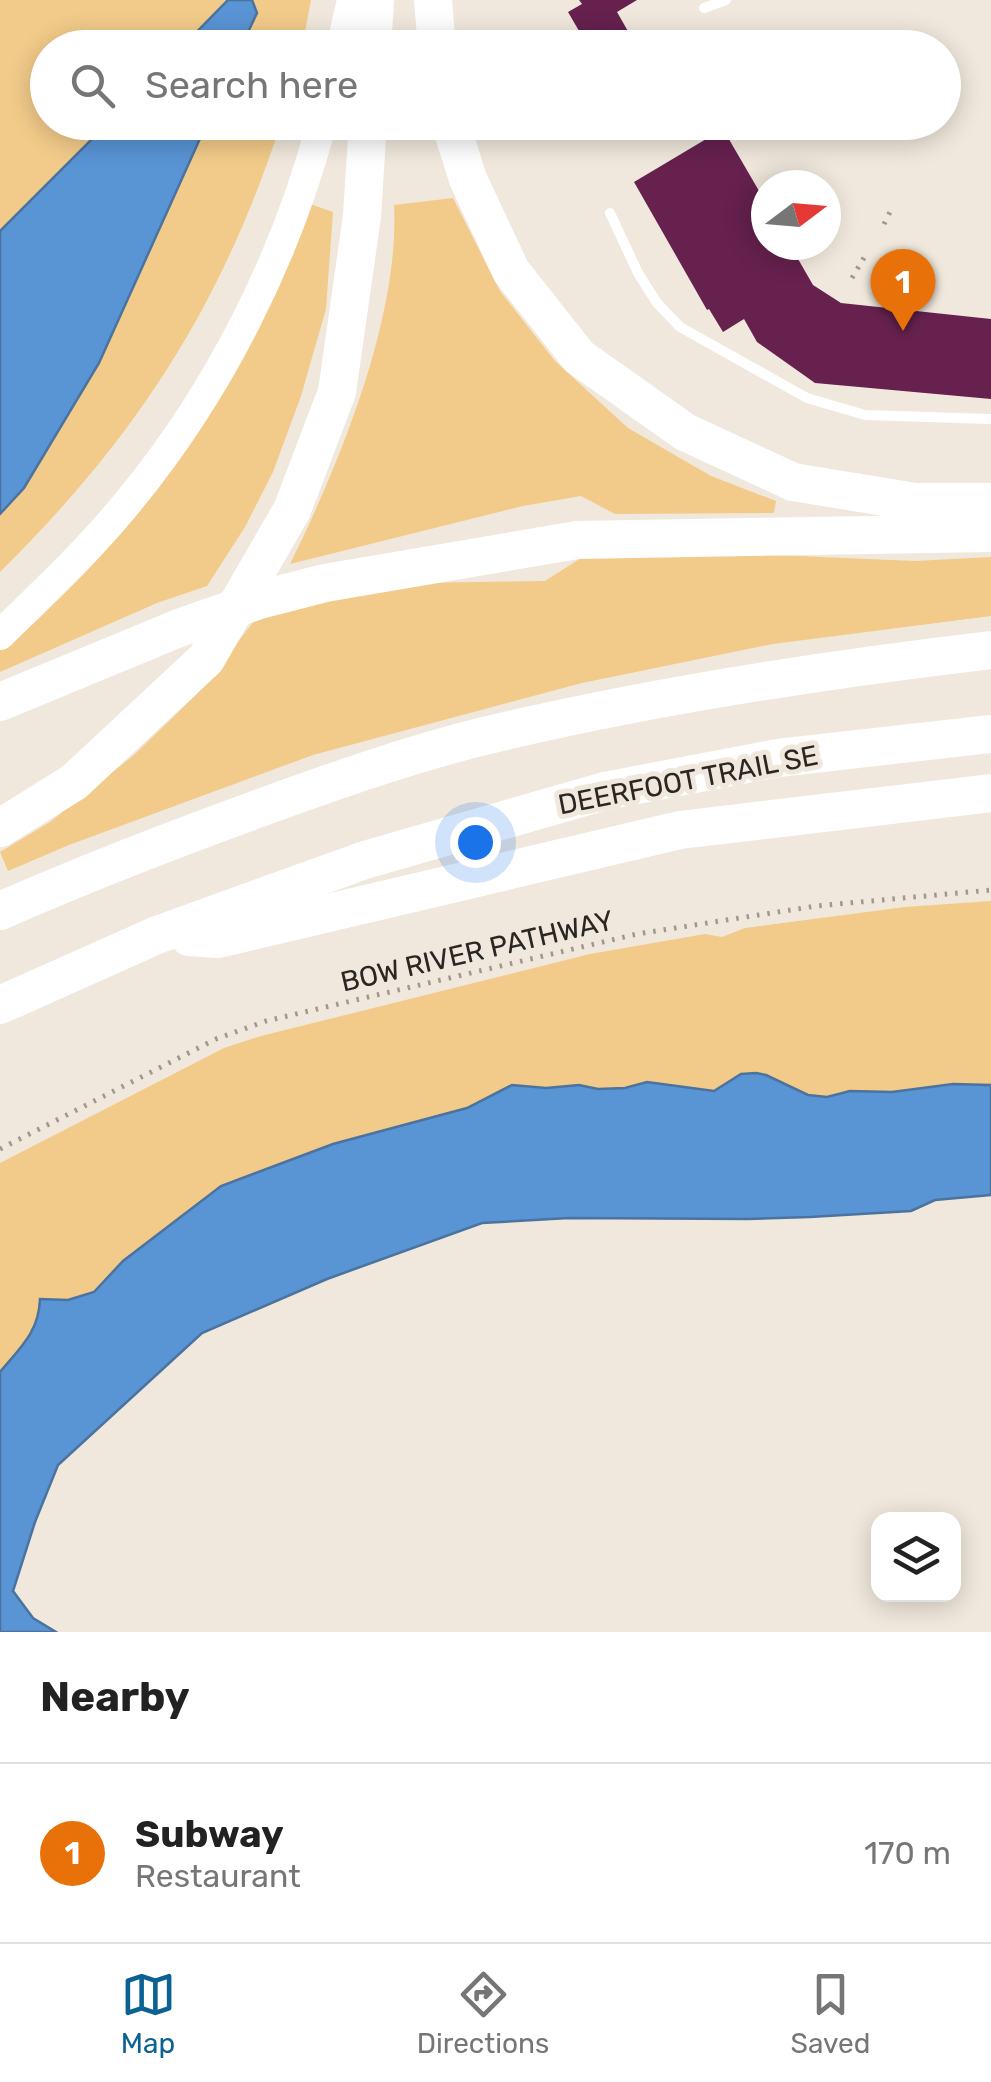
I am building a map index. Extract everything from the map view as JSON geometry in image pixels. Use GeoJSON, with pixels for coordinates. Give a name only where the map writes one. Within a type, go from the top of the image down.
{"type":"FeatureCollection","features":[{"type":"Feature","properties":{"kind":"highway"},"geometry":{"type":"LineString","coordinates":[[373,30],[374,0]]}},
{"type":"Feature","properties":{"kind":"highway"},"geometry":{"type":"LineString","coordinates":[[433,0],[435,30]]}},
{"type":"Feature","properties":{"kind":"highway"},"geometry":{"type":"LineString","coordinates":[[0,828],[74,782],[206,659],[292,510],[337,392],[362,216],[367,140]]}},
{"type":"Feature","properties":{"kind":"highway"},"geometry":{"type":"LineString","coordinates":[[456,140],[468,178],[512,271],[579,357],[686,432],[793,482],[915,502],[991,502]]}},
{"type":"Feature","properties":{"kind":"highway"},"geometry":{"type":"LineString","coordinates":[[0,702],[259,600],[325,583],[577,540],[991,533]]}},
{"type":"Feature","properties":{"kind":"highway"},"geometry":{"type":"LineString","coordinates":[[0,911],[103,865],[340,779],[480,737],[761,680],[991,650]]}},
{"type":"Feature","properties":{"kind":"highway","name":"DEERFOOT TRAIL SE"},"geometry":{"type":"LineString","coordinates":[[0,1005],[156,935],[366,860],[605,792],[778,758],[991,734]]}},
{"type":"Feature","properties":{"kind":"highway"},"geometry":{"type":"LineString","coordinates":[[156,935],[218,938],[680,830],[991,793]]}},
{"type":"Feature","properties":{"kind":"street"},"geometry":{"type":"LineString","coordinates":[[345,30],[352,0]]}},
{"type":"Feature","properties":{"kind":"street"},"geometry":{"type":"LineString","coordinates":[[0,635],[67,570],[129,501],[201,400],[248,316],[285,235],[317,140]]}},
{"type":"Feature","properties":{"kind":"lane"},"geometry":{"type":"LineString","coordinates":[[704,8],[726,0]]}},
{"type":"Feature","properties":{"kind":"lane"},"geometry":{"type":"LineString","coordinates":[[610,213],[638,273],[680,327],[807,398],[865,416],[991,419]]}},
{"type":"Feature","properties":{"kind":"path"},"geometry":{"type":"LineString","coordinates":[[884,224],[892,208]]}},
{"type":"Feature","properties":{"kind":"path"},"geometry":{"type":"LineString","coordinates":[[852,278],[868,250]]}},
{"type":"Feature","properties":{"kind":"path","name":"BOW RIVER PATHWAY"},"geometry":{"type":"LineString","coordinates":[[0,1149],[216,1039],[266,1021],[637,934],[816,906],[991,890]]}},
{"type":"Feature","properties":{"kind":"shaded area"},"geometry":{"type":"Polygon","coordinates":[[[0,0],[228,0],[199,30],[30,30],[30,140],[91,140],[0,231],[0,0]]]}},
{"type":"Feature","properties":{"kind":"shaded area"},"geometry":{"type":"Polygon","coordinates":[[[252,0],[311,0],[305,30],[249,30],[257,13],[252,0]]]}},
{"type":"Feature","properties":{"kind":"shaded area"},"geometry":{"type":"Polygon","coordinates":[[[199,140],[275,140],[231,251],[169,366],[93,471],[0,572],[0,514],[24,488],[99,363],[199,140]]]}},
{"type":"Feature","properties":{"kind":"shaded area"},"geometry":{"type":"Polygon","coordinates":[[[453,198],[500,291],[555,361],[628,428],[711,476],[776,501],[774,513],[615,514],[581,496],[523,506],[290,564],[328,482],[377,342],[393,249],[394,205],[453,198]]]}},
{"type":"Feature","properties":{"kind":"shaded area"},"geometry":{"type":"Polygon","coordinates":[[[310,204],[333,212],[326,309],[301,396],[273,472],[245,527],[207,586],[157,603],[0,672],[0,647],[205,417],[268,309],[310,204]]]}},
{"type":"Feature","properties":{"kind":"shaded area"},"geometry":{"type":"Polygon","coordinates":[[[753,554],[915,561],[991,557],[991,616],[773,644],[582,683],[313,755],[8,871],[0,852],[50,822],[134,755],[198,693],[258,616],[408,583],[545,581],[581,558],[753,554]]]}},
{"type":"Feature","properties":{"kind":"shaded area"},"geometry":{"type":"Polygon","coordinates":[[[991,901],[991,1085],[850,1091],[827,1097],[808,1095],[766,1075],[741,1075],[714,1091],[647,1082],[598,1089],[579,1085],[512,1085],[467,1108],[333,1144],[221,1186],[123,1261],[94,1292],[68,1300],[41,1299],[33,1331],[0,1372],[0,1163],[224,1048],[590,954],[705,934],[722,937],[745,928],[905,907],[991,901]]]}},
{"type":"Feature","properties":{"kind":"water"},"geometry":{"type":"Polygon","coordinates":[[[228,0],[252,0],[257,13],[249,30],[199,30],[228,0]]]}},
{"type":"Feature","properties":{"kind":"water"},"geometry":{"type":"Polygon","coordinates":[[[91,140],[199,140],[99,363],[24,488],[0,514],[0,231],[91,140]]]}},
{"type":"Feature","properties":{"kind":"water"},"geometry":{"type":"Polygon","coordinates":[[[756,1073],[808,1095],[827,1097],[850,1091],[991,1085],[991,1195],[935,1200],[911,1211],[810,1217],[569,1218],[482,1223],[327,1279],[202,1333],[58,1465],[13,1591],[33,1618],[56,1632],[0,1632],[0,1372],[32,1330],[40,1299],[68,1300],[94,1292],[123,1261],[221,1186],[333,1144],[467,1108],[512,1085],[579,1085],[598,1089],[647,1082],[714,1091],[741,1074],[756,1073]]]}},
{"type":"Feature","properties":{"kind":"building"},"geometry":{"type":"Polygon","coordinates":[[[579,0],[637,0],[617,12],[627,30],[578,30],[568,12],[582,4],[579,0]]]}},
{"type":"Feature","properties":{"kind":"building"},"geometry":{"type":"Polygon","coordinates":[[[705,140],[729,140],[751,177],[751,260],[799,260],[813,285],[841,303],[991,319],[991,399],[815,383],[757,342],[744,319],[723,332],[634,182],[705,140]]]}},
{"type":"Feature","properties":{"kind":"place","name":"Subway"},"geometry":{"type":"Point","coordinates":[903,331]}}]}
